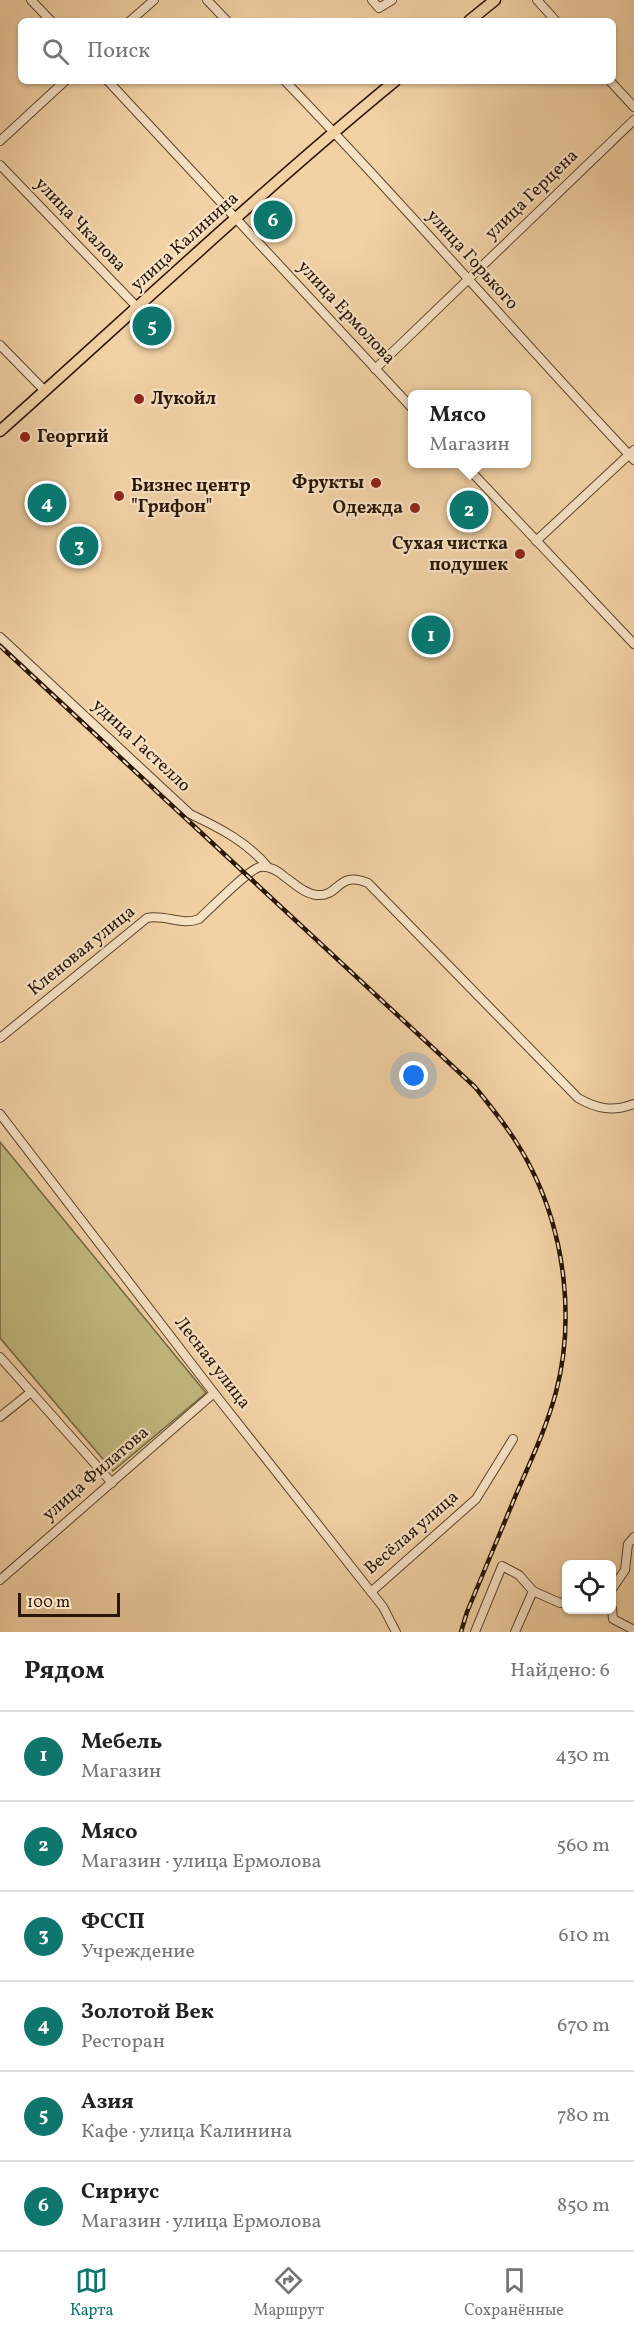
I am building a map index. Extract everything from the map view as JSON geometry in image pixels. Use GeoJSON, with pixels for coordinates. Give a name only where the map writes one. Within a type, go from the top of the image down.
{"type":"FeatureCollection","features":[{"type":"Feature","properties":{"kind":"main road"},"geometry":{"type":"LineString","coordinates":[[473,18],[495,0]]}},
{"type":"Feature","properties":{"kind":"main road","name":"улица Калинина"},"geometry":{"type":"LineString","coordinates":[[0,431],[334,131],[391,84]]}},
{"type":"Feature","properties":{"kind":"street"},"geometry":{"type":"LineString","coordinates":[[32,0],[48,18]]}},
{"type":"Feature","properties":{"kind":"street"},"geometry":{"type":"LineString","coordinates":[[133,18],[154,0]]}},
{"type":"Feature","properties":{"kind":"street"},"geometry":{"type":"LineString","coordinates":[[207,0],[224,18]]}},
{"type":"Feature","properties":{"kind":"street"},"geometry":{"type":"LineString","coordinates":[[372,0],[379,8],[392,0]]}},
{"type":"Feature","properties":{"kind":"street"},"geometry":{"type":"LineString","coordinates":[[537,0],[553,18]]}},
{"type":"Feature","properties":{"kind":"street"},"geometry":{"type":"LineString","coordinates":[[0,141],[62,84]]}},
{"type":"Feature","properties":{"kind":"street","name":"улица Ермолова"},"geometry":{"type":"LineString","coordinates":[[111,84],[408,404]]}},
{"type":"Feature","properties":{"kind":"street","name":"улица Горького"},"geometry":{"type":"LineString","coordinates":[[288,84],[334,131],[467,280],[632,455]]}},
{"type":"Feature","properties":{"kind":"street"},"geometry":{"type":"LineString","coordinates":[[613,84],[634,107]]}},
{"type":"Feature","properties":{"kind":"street","name":"улица Герцена"},"geometry":{"type":"LineString","coordinates":[[375,369],[634,120]]}},
{"type":"Feature","properties":{"kind":"street","name":"улица Чкалова"},"geometry":{"type":"LineString","coordinates":[[0,165],[137,307]]}},
{"type":"Feature","properties":{"kind":"street"},"geometry":{"type":"LineString","coordinates":[[0,345],[45,391]]}},
{"type":"Feature","properties":{"kind":"street"},"geometry":{"type":"LineString","coordinates":[[536,540],[632,455]]}},
{"type":"Feature","properties":{"kind":"street"},"geometry":{"type":"LineString","coordinates":[[468,468],[634,644]]}},
{"type":"Feature","properties":{"kind":"street","name":"удица Гастелло"},"geometry":{"type":"LineString","coordinates":[[0,637],[190,814],[223,829],[255,852],[268,867],[282,873],[304,891],[316,896],[327,895],[345,881],[356,878],[368,883],[578,1098],[600,1109],[623,1108],[634,1104]]}},
{"type":"Feature","properties":{"kind":"street","name":"Кленовая улица"},"geometry":{"type":"LineString","coordinates":[[0,1038],[147,918],[157,916],[190,923],[199,919],[254,869],[268,867]]}},
{"type":"Feature","properties":{"kind":"street","name":"Лесная улица"},"geometry":{"type":"LineString","coordinates":[[0,1114],[214,1393],[383,1607],[396,1632]]}},
{"type":"Feature","properties":{"kind":"street"},"geometry":{"type":"LineString","coordinates":[[0,1358],[112,1483]]}},
{"type":"Feature","properties":{"kind":"street"},"geometry":{"type":"LineString","coordinates":[[0,1417],[31,1392]]}},
{"type":"Feature","properties":{"kind":"street","name":"улица Филатова"},"geometry":{"type":"LineString","coordinates":[[0,1580],[214,1393]]}},
{"type":"Feature","properties":{"kind":"street","name":"Весёлая улица"},"geometry":{"type":"LineString","coordinates":[[371,1592],[476,1499],[513,1439]]}},
{"type":"Feature","properties":{"kind":"street"},"geometry":{"type":"LineString","coordinates":[[616,1583],[625,1570],[628,1544],[634,1537]]}},
{"type":"Feature","properties":{"kind":"street"},"geometry":{"type":"LineString","coordinates":[[475,1632],[502,1566],[519,1575],[533,1591],[562,1602]]}},
{"type":"Feature","properties":{"kind":"street"},"geometry":{"type":"LineString","coordinates":[[515,1632],[533,1591]]}},
{"type":"Feature","properties":{"kind":"street"},"geometry":{"type":"LineString","coordinates":[[613,1614],[613,1619],[634,1630]]}},
{"type":"Feature","properties":{"kind":"shaded area"},"geometry":{"type":"Polygon","coordinates":[[[0,1142],[206,1393],[113,1471],[0,1338],[0,1142]]]}},
{"type":"Feature","properties":{"kind":"railway"},"geometry":{"type":"LineString","coordinates":[[0,646],[475,1087],[513,1137],[532,1170],[552,1222],[564,1279],[565,1336],[562,1364],[544,1430],[467,1612],[461,1632]]}},
{"type":"Feature","properties":{"kind":"place","name":"Сириус"},"geometry":{"type":"Point","coordinates":[273,220]}},
{"type":"Feature","properties":{"kind":"place","name":"Азия"},"geometry":{"type":"Point","coordinates":[152,326]}},
{"type":"Feature","properties":{"kind":"place","name":"Лукойл"},"geometry":{"type":"Point","coordinates":[139,399]}},
{"type":"Feature","properties":{"kind":"place","name":"Георгий"},"geometry":{"type":"Point","coordinates":[25,437]}},
{"type":"Feature","properties":{"kind":"place","name":"Фрукты"},"geometry":{"type":"Point","coordinates":[376,483]}},
{"type":"Feature","properties":{"kind":"place","name":"Бизнес центр \"Грифон\""},"geometry":{"type":"Point","coordinates":[119,496]}},
{"type":"Feature","properties":{"kind":"place","name":"Золотой Век"},"geometry":{"type":"Point","coordinates":[47,503]}},
{"type":"Feature","properties":{"kind":"place","name":"Одежда"},"geometry":{"type":"Point","coordinates":[415,508]}},
{"type":"Feature","properties":{"kind":"place","name":"Мясо"},"geometry":{"type":"Point","coordinates":[469,510]}},
{"type":"Feature","properties":{"kind":"place","name":"ФССП"},"geometry":{"type":"Point","coordinates":[79,546]}},
{"type":"Feature","properties":{"kind":"place","name":"Сухая чистка подушек"},"geometry":{"type":"Point","coordinates":[520,554]}},
{"type":"Feature","properties":{"kind":"place","name":"Мебель"},"geometry":{"type":"Point","coordinates":[431,635]}}]}
